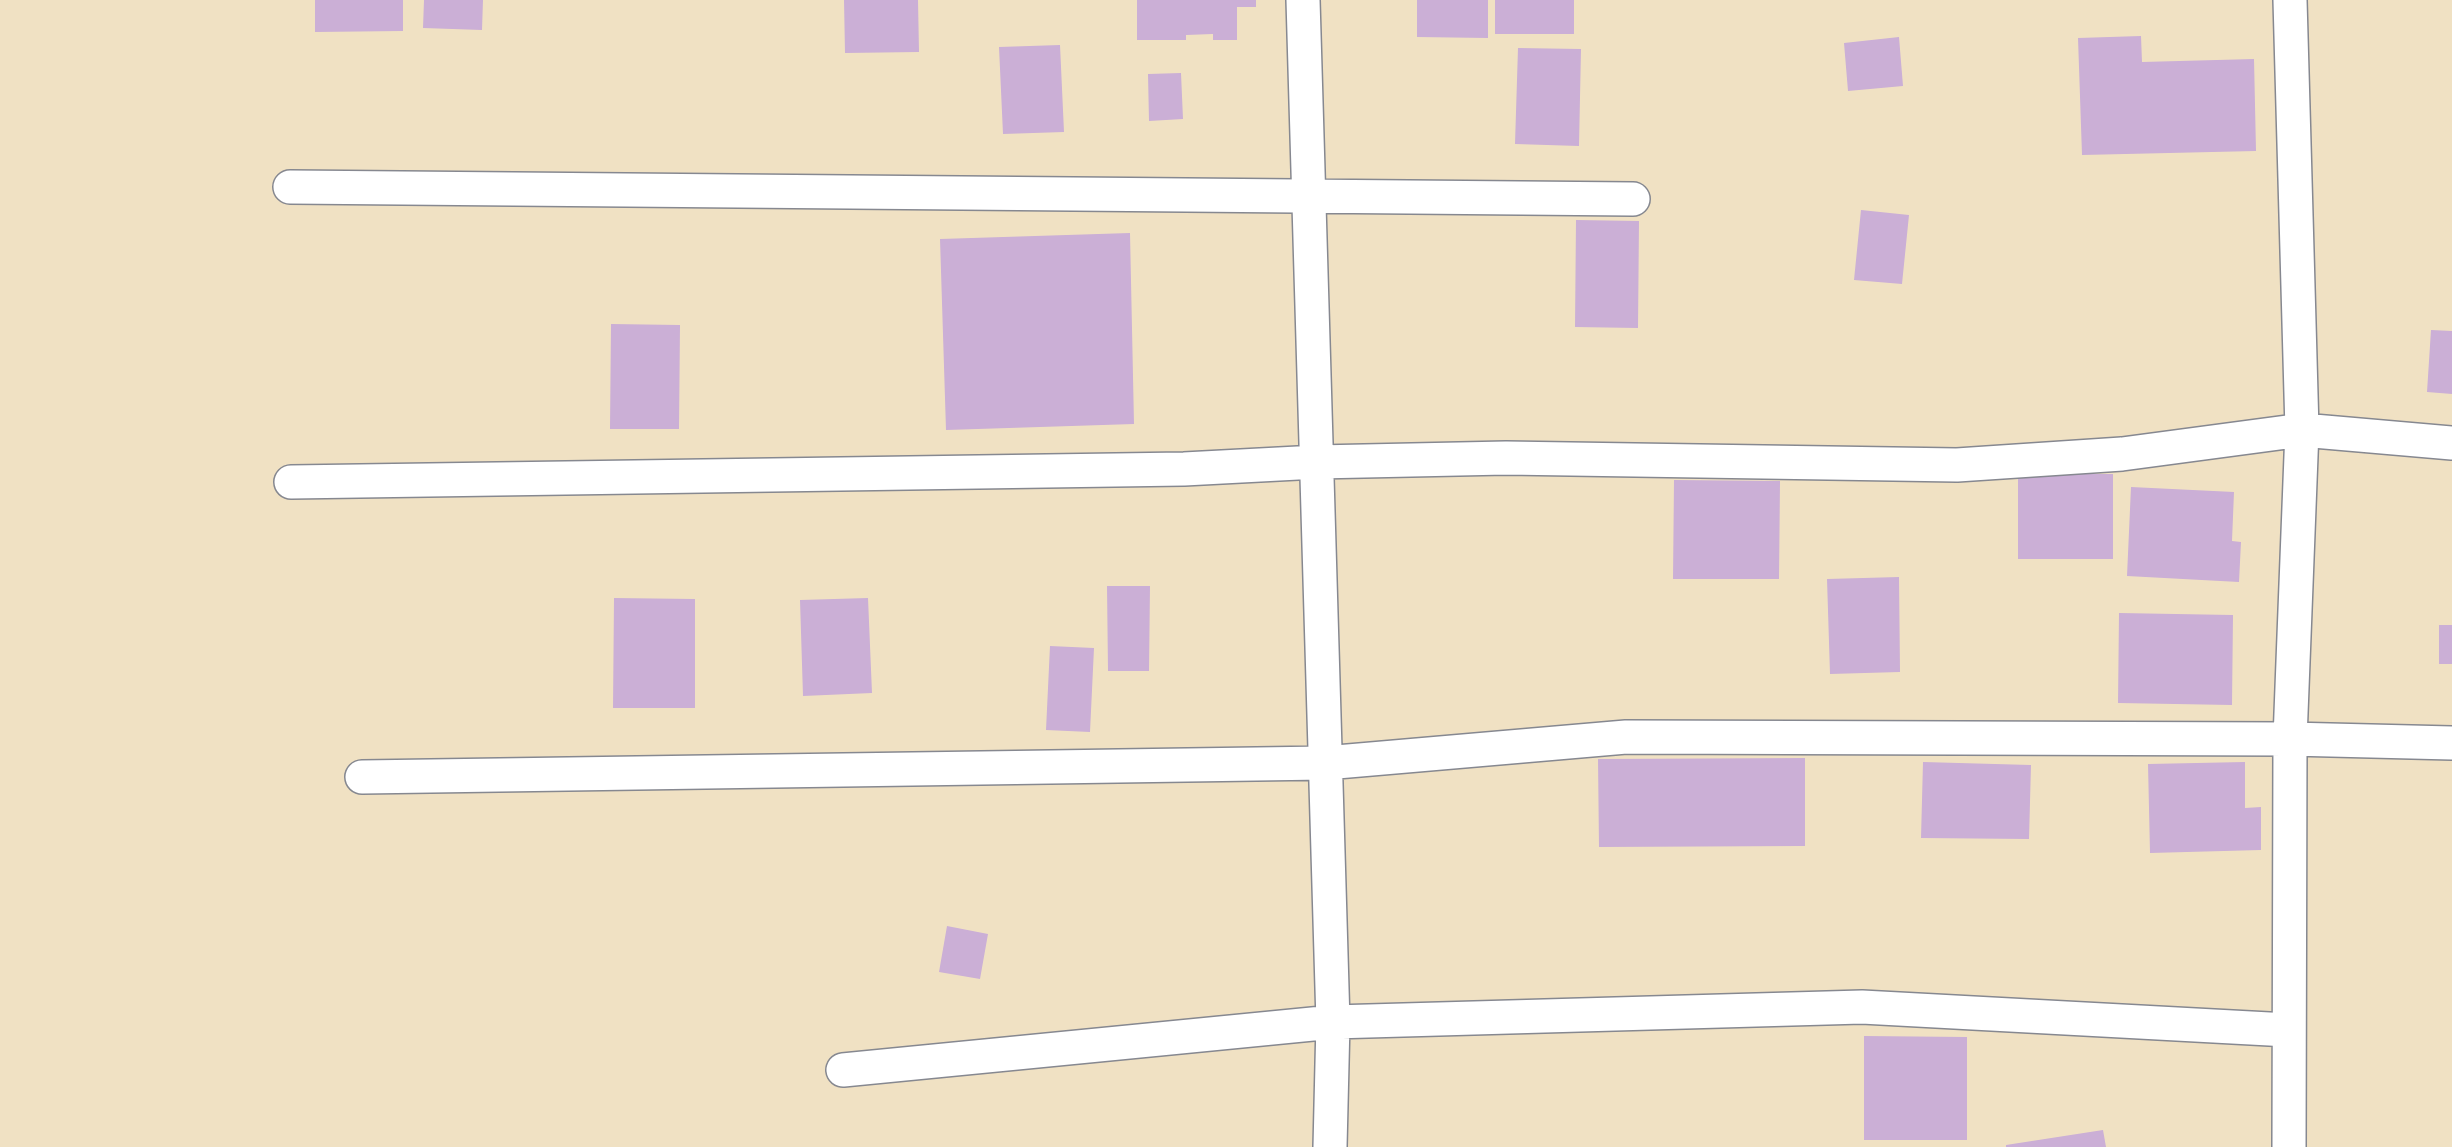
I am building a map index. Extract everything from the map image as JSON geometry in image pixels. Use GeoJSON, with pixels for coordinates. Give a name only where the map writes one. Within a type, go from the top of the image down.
{"type":"FeatureCollection","features":[{"type":"Feature","properties":{"kind":"street"},"geometry":{"type":"LineString","coordinates":[[1303,0],[1333,1022],[1330,1147]]}},
{"type":"Feature","properties":{"kind":"street"},"geometry":{"type":"LineString","coordinates":[[2289,1147],[2290,739],[2302,430],[2290,0]]}},
{"type":"Feature","properties":{"kind":"street"},"geometry":{"type":"LineString","coordinates":[[290,187],[1633,200]]}},
{"type":"Feature","properties":{"kind":"street"},"geometry":{"type":"LineString","coordinates":[[291,482],[1184,469],[1317,462],[1506,458],[1957,465],[2122,454],[2302,430],[2452,443]]}},
{"type":"Feature","properties":{"kind":"street"},"geometry":{"type":"LineString","coordinates":[[362,777],[1325,763],[1626,737],[2290,739],[2452,743]]}},
{"type":"Feature","properties":{"kind":"street"},"geometry":{"type":"LineString","coordinates":[[843,1070],[1333,1022],[1862,1007],[2288,1030]]}},
{"type":"Feature","properties":{"kind":"building"},"geometry":{"type":"Polygon","coordinates":[[[315,0],[403,0],[403,31],[315,32],[315,0]]]}},
{"type":"Feature","properties":{"kind":"building"},"geometry":{"type":"Polygon","coordinates":[[[424,0],[483,0],[482,30],[423,28],[424,0]]]}},
{"type":"Feature","properties":{"kind":"building"},"geometry":{"type":"Polygon","coordinates":[[[844,0],[918,0],[919,52],[845,53],[844,0]]]}},
{"type":"Feature","properties":{"kind":"building"},"geometry":{"type":"Polygon","coordinates":[[[1137,0],[1256,0],[1256,7],[1237,7],[1237,40],[1213,40],[1213,34],[1186,35],[1186,40],[1137,40],[1137,0]]]}},
{"type":"Feature","properties":{"kind":"building"},"geometry":{"type":"Polygon","coordinates":[[[1417,0],[1488,0],[1488,38],[1417,37],[1417,0]]]}},
{"type":"Feature","properties":{"kind":"building"},"geometry":{"type":"Polygon","coordinates":[[[1495,0],[1574,0],[1574,34],[1495,34],[1495,0]]]}},
{"type":"Feature","properties":{"kind":"building"},"geometry":{"type":"Polygon","coordinates":[[[2141,36],[2142,62],[2254,59],[2256,151],[2082,155],[2078,38],[2141,36]]]}},
{"type":"Feature","properties":{"kind":"building"},"geometry":{"type":"Polygon","coordinates":[[[1899,37],[1903,86],[1848,91],[1844,43],[1899,37]]]}},
{"type":"Feature","properties":{"kind":"building"},"geometry":{"type":"Polygon","coordinates":[[[1060,45],[1064,132],[1003,134],[999,47],[1060,45]]]}},
{"type":"Feature","properties":{"kind":"building"},"geometry":{"type":"Polygon","coordinates":[[[1518,48],[1581,49],[1579,146],[1515,144],[1518,48]]]}},
{"type":"Feature","properties":{"kind":"building"},"geometry":{"type":"Polygon","coordinates":[[[1181,73],[1183,119],[1149,121],[1148,74],[1181,73]]]}},
{"type":"Feature","properties":{"kind":"building"},"geometry":{"type":"Polygon","coordinates":[[[1861,210],[1909,215],[1902,284],[1854,280],[1861,210]]]}},
{"type":"Feature","properties":{"kind":"building"},"geometry":{"type":"Polygon","coordinates":[[[1576,220],[1639,221],[1638,328],[1575,327],[1576,220]]]}},
{"type":"Feature","properties":{"kind":"building"},"geometry":{"type":"Polygon","coordinates":[[[1130,233],[1134,424],[946,430],[940,239],[1130,233]]]}},
{"type":"Feature","properties":{"kind":"building"},"geometry":{"type":"Polygon","coordinates":[[[611,324],[680,325],[679,429],[610,429],[611,324]]]}},
{"type":"Feature","properties":{"kind":"building"},"geometry":{"type":"Polygon","coordinates":[[[2431,330],[2452,331],[2452,394],[2427,392],[2431,330]]]}},
{"type":"Feature","properties":{"kind":"building"},"geometry":{"type":"Polygon","coordinates":[[[2018,474],[2113,474],[2113,559],[2018,559],[2018,474]]]}},
{"type":"Feature","properties":{"kind":"building"},"geometry":{"type":"Polygon","coordinates":[[[1674,480],[1780,481],[1779,579],[1673,579],[1674,480]]]}},
{"type":"Feature","properties":{"kind":"building"},"geometry":{"type":"Polygon","coordinates":[[[2131,487],[2234,492],[2232,541],[2241,542],[2239,582],[2127,576],[2131,487]]]}},
{"type":"Feature","properties":{"kind":"building"},"geometry":{"type":"Polygon","coordinates":[[[1899,577],[1900,672],[1830,674],[1827,579],[1899,577]]]}},
{"type":"Feature","properties":{"kind":"building"},"geometry":{"type":"Polygon","coordinates":[[[1107,586],[1150,586],[1149,671],[1108,671],[1107,586]]]}},
{"type":"Feature","properties":{"kind":"building"},"geometry":{"type":"Polygon","coordinates":[[[614,598],[695,599],[695,708],[613,708],[614,598]]]}},
{"type":"Feature","properties":{"kind":"building"},"geometry":{"type":"Polygon","coordinates":[[[868,598],[872,693],[803,696],[800,600],[868,598]]]}},
{"type":"Feature","properties":{"kind":"building"},"geometry":{"type":"Polygon","coordinates":[[[2119,613],[2233,615],[2232,705],[2118,703],[2119,613]]]}},
{"type":"Feature","properties":{"kind":"building"},"geometry":{"type":"Polygon","coordinates":[[[2439,625],[2452,625],[2452,664],[2439,664],[2439,625]]]}},
{"type":"Feature","properties":{"kind":"building"},"geometry":{"type":"Polygon","coordinates":[[[1050,646],[1094,648],[1090,732],[1046,730],[1050,646]]]}},
{"type":"Feature","properties":{"kind":"building"},"geometry":{"type":"Polygon","coordinates":[[[1805,758],[1805,846],[1599,847],[1598,759],[1805,758]]]}},
{"type":"Feature","properties":{"kind":"building"},"geometry":{"type":"Polygon","coordinates":[[[1923,762],[2031,765],[2029,839],[1921,838],[1923,762]]]}},
{"type":"Feature","properties":{"kind":"building"},"geometry":{"type":"Polygon","coordinates":[[[2245,762],[2245,808],[2261,807],[2261,850],[2150,853],[2148,764],[2245,762]]]}},
{"type":"Feature","properties":{"kind":"building"},"geometry":{"type":"Polygon","coordinates":[[[947,926],[988,934],[980,979],[939,972],[947,926]]]}},
{"type":"Feature","properties":{"kind":"building"},"geometry":{"type":"Polygon","coordinates":[[[1864,1036],[1967,1037],[1967,1140],[1864,1140],[1864,1036]]]}},
{"type":"Feature","properties":{"kind":"building"},"geometry":{"type":"Polygon","coordinates":[[[2103,1130],[2106,1147],[2006,1147],[2006,1145],[2103,1130]]]}}]}
